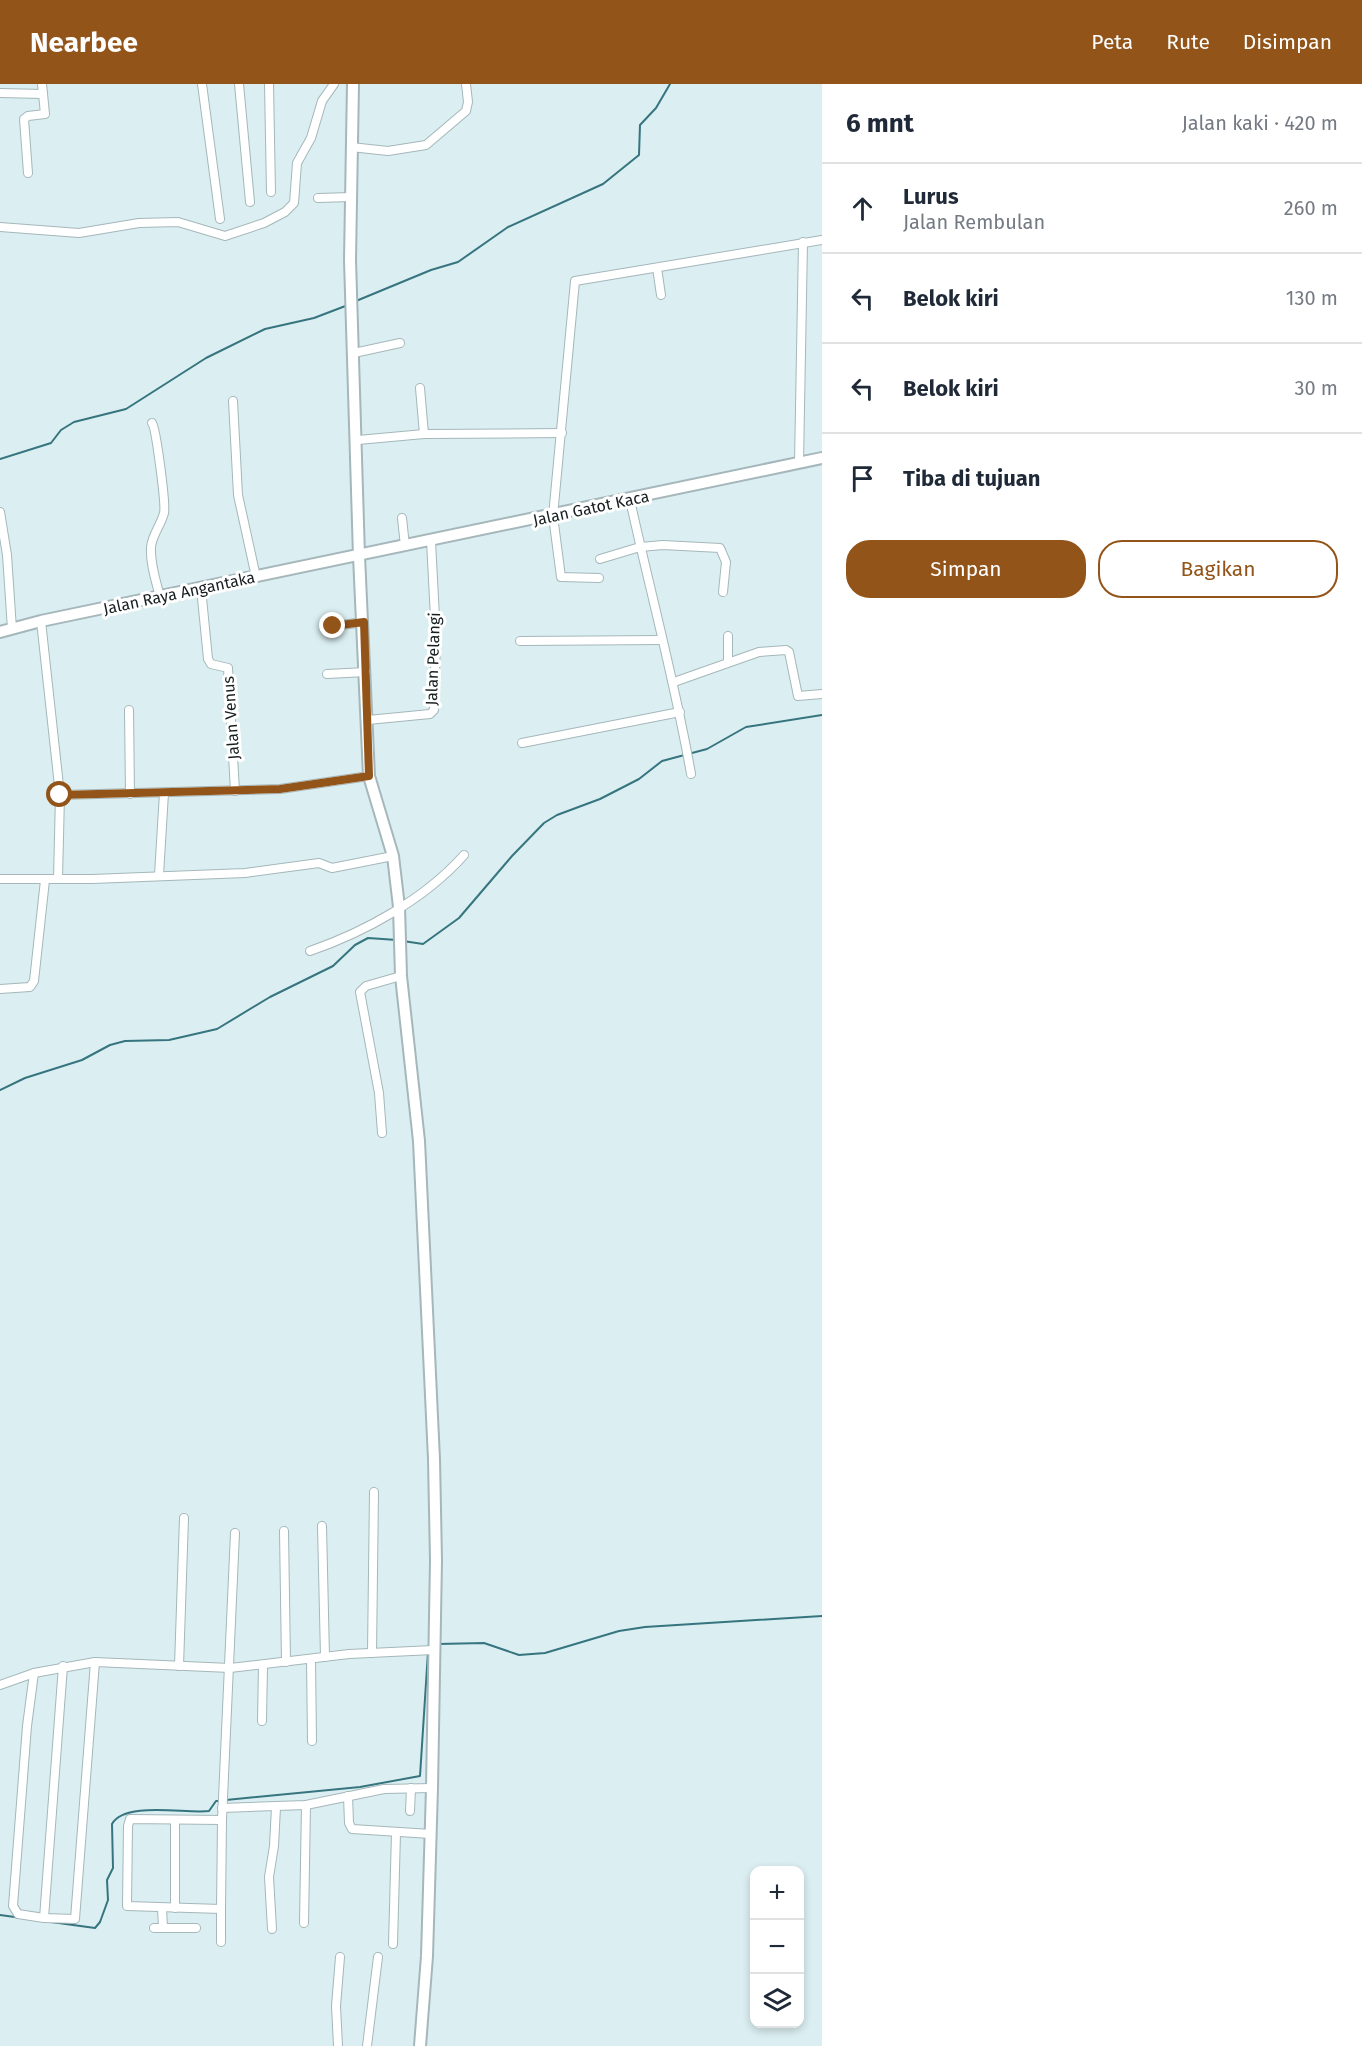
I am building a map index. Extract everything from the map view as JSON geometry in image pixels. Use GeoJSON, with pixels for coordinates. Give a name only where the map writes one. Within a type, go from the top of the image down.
{"type":"FeatureCollection","features":[{"type":"Feature","properties":{"kind":"main road"},"geometry":{"type":"LineString","coordinates":[[353,84],[352,305],[359,556],[364,622],[369,776],[393,856],[399,908],[401,976],[419,1141],[434,1459],[431,1834],[420,2046]]}},
{"type":"Feature","properties":{"kind":"main road","name":"Jalan Gatot Kaca"},"geometry":{"type":"LineString","coordinates":[[359,556],[822,458]]}},
{"type":"Feature","properties":{"kind":"main road","name":"Jalan Raya Angantaka"},"geometry":{"type":"LineString","coordinates":[[0,632],[41,621],[359,556]]}},
{"type":"Feature","properties":{"kind":"street"},"geometry":{"type":"LineString","coordinates":[[28,173],[24,119],[28,116],[44,115],[42,84]]}},
{"type":"Feature","properties":{"kind":"street"},"geometry":{"type":"LineString","coordinates":[[202,84],[220,219]]}},
{"type":"Feature","properties":{"kind":"street"},"geometry":{"type":"LineString","coordinates":[[239,84],[250,202]]}},
{"type":"Feature","properties":{"kind":"street"},"geometry":{"type":"LineString","coordinates":[[269,84],[271,192]]}},
{"type":"Feature","properties":{"kind":"street"},"geometry":{"type":"LineString","coordinates":[[0,227],[79,233],[139,223],[178,222],[225,236],[264,223],[285,212],[294,203],[297,163],[311,138],[322,101],[334,84]]}},
{"type":"Feature","properties":{"kind":"street"},"geometry":{"type":"LineString","coordinates":[[351,147],[388,151],[426,145],[466,111],[468,102],[466,84]]}},
{"type":"Feature","properties":{"kind":"street"},"geometry":{"type":"LineString","coordinates":[[0,93],[43,94]]}},
{"type":"Feature","properties":{"kind":"street"},"geometry":{"type":"LineString","coordinates":[[318,198],[351,196]]}},
{"type":"Feature","properties":{"kind":"street"},"geometry":{"type":"LineString","coordinates":[[599,578],[562,578],[553,516],[575,281],[822,240]]}},
{"type":"Feature","properties":{"kind":"street"},"geometry":{"type":"LineString","coordinates":[[799,463],[803,242]]}},
{"type":"Feature","properties":{"kind":"street"},"geometry":{"type":"LineString","coordinates":[[657,268],[661,295]]}},
{"type":"Feature","properties":{"kind":"street"},"geometry":{"type":"LineString","coordinates":[[354,353],[400,343]]}},
{"type":"Feature","properties":{"kind":"street"},"geometry":{"type":"LineString","coordinates":[[420,388],[423,434]]}},
{"type":"Feature","properties":{"kind":"street"},"geometry":{"type":"LineString","coordinates":[[233,401],[238,495],[256,577]]}},
{"type":"Feature","properties":{"kind":"street"},"geometry":{"type":"LineString","coordinates":[[152,423],[157,436],[158,466],[165,503],[164,515],[151,544],[160,597]]}},
{"type":"Feature","properties":{"kind":"street"},"geometry":{"type":"LineString","coordinates":[[357,440],[423,434],[562,433]]}},
{"type":"Feature","properties":{"kind":"street"},"geometry":{"type":"LineString","coordinates":[[630,500],[661,640],[674,682],[692,774]]}},
{"type":"Feature","properties":{"kind":"street"},"geometry":{"type":"LineString","coordinates":[[0,512],[7,555],[12,629]]}},
{"type":"Feature","properties":{"kind":"street"},"geometry":{"type":"LineString","coordinates":[[402,518],[405,546]]}},
{"type":"Feature","properties":{"kind":"street","name":"Jalan Pelangi"},"geometry":{"type":"LineString","coordinates":[[368,720],[430,714],[434,710],[436,637],[431,541]]}},
{"type":"Feature","properties":{"kind":"street"},"geometry":{"type":"LineString","coordinates":[[600,559],[640,548],[674,544],[720,548],[726,561],[723,592]]}},
{"type":"Feature","properties":{"kind":"street","name":"Jalan Venus"},"geometry":{"type":"LineString","coordinates":[[201,588],[208,659],[211,664],[228,668],[235,791]]}},
{"type":"Feature","properties":{"kind":"street"},"geometry":{"type":"LineString","coordinates":[[41,621],[60,795],[58,879]]}},
{"type":"Feature","properties":{"kind":"street"},"geometry":{"type":"LineString","coordinates":[[333,626],[364,622]]}},
{"type":"Feature","properties":{"kind":"street"},"geometry":{"type":"LineString","coordinates":[[728,636],[728,662]]}},
{"type":"Feature","properties":{"kind":"street"},"geometry":{"type":"LineString","coordinates":[[520,641],[661,640]]}},
{"type":"Feature","properties":{"kind":"street"},"geometry":{"type":"LineString","coordinates":[[674,682],[759,652],[788,650],[796,694],[800,697],[822,694]]}},
{"type":"Feature","properties":{"kind":"street"},"geometry":{"type":"LineString","coordinates":[[327,674],[366,672]]}},
{"type":"Feature","properties":{"kind":"street"},"geometry":{"type":"LineString","coordinates":[[129,710],[130,794]]}},
{"type":"Feature","properties":{"kind":"street"},"geometry":{"type":"LineString","coordinates":[[522,743],[680,712]]}},
{"type":"Feature","properties":{"kind":"street"},"geometry":{"type":"LineString","coordinates":[[60,795],[280,789],[369,776]]}},
{"type":"Feature","properties":{"kind":"street"},"geometry":{"type":"LineString","coordinates":[[159,875],[164,793]]}},
{"type":"Feature","properties":{"kind":"street"},"geometry":{"type":"LineString","coordinates":[[310,951],[347,938],[399,908],[449,872],[464,855]]}},
{"type":"Feature","properties":{"kind":"street"},"geometry":{"type":"LineString","coordinates":[[0,879],[45,880],[245,873],[319,863],[331,868],[393,856]]}},
{"type":"Feature","properties":{"kind":"street"},"geometry":{"type":"LineString","coordinates":[[0,989],[30,987],[34,981],[45,880]]}},
{"type":"Feature","properties":{"kind":"street"},"geometry":{"type":"LineString","coordinates":[[382,1133],[379,1093],[360,992],[366,986],[401,976]]}},
{"type":"Feature","properties":{"kind":"street"},"geometry":{"type":"LineString","coordinates":[[372,1653],[374,1492]]}},
{"type":"Feature","properties":{"kind":"street"},"geometry":{"type":"LineString","coordinates":[[179,1666],[184,1518]]}},
{"type":"Feature","properties":{"kind":"street"},"geometry":{"type":"LineString","coordinates":[[322,1526],[326,1657]]}},
{"type":"Feature","properties":{"kind":"street"},"geometry":{"type":"LineString","coordinates":[[284,1531],[286,1662]]}},
{"type":"Feature","properties":{"kind":"street"},"geometry":{"type":"LineString","coordinates":[[222,1942],[222,1808],[235,1533]]}},
{"type":"Feature","properties":{"kind":"street"},"geometry":{"type":"LineString","coordinates":[[0,1685],[34,1673],[95,1662],[230,1668],[326,1657],[433,1650]]}},
{"type":"Feature","properties":{"kind":"street"},"geometry":{"type":"LineString","coordinates":[[311,1659],[312,1741]]}},
{"type":"Feature","properties":{"kind":"street"},"geometry":{"type":"LineString","coordinates":[[34,1673],[27,1726],[13,1906],[18,1914],[44,1918],[76,1918],[95,1662]]}},
{"type":"Feature","properties":{"kind":"street"},"geometry":{"type":"LineString","coordinates":[[262,1721],[263,1665]]}},
{"type":"Feature","properties":{"kind":"street"},"geometry":{"type":"LineString","coordinates":[[44,1918],[63,1666]]}},
{"type":"Feature","properties":{"kind":"street"},"geometry":{"type":"LineString","coordinates":[[410,1811],[411,1788]]}},
{"type":"Feature","properties":{"kind":"street"},"geometry":{"type":"LineString","coordinates":[[222,1808],[306,1805],[384,1789],[432,1788]]}},
{"type":"Feature","properties":{"kind":"street"},"geometry":{"type":"LineString","coordinates":[[348,1796],[351,1829],[431,1834]]}},
{"type":"Feature","properties":{"kind":"street"},"geometry":{"type":"LineString","coordinates":[[304,1923],[306,1805]]}},
{"type":"Feature","properties":{"kind":"street"},"geometry":{"type":"LineString","coordinates":[[272,1929],[269,1877],[274,1846],[276,1807]]}},
{"type":"Feature","properties":{"kind":"street"},"geometry":{"type":"LineString","coordinates":[[221,1909],[127,1906],[130,1819],[222,1820]]}},
{"type":"Feature","properties":{"kind":"street"},"geometry":{"type":"LineString","coordinates":[[175,1820],[175,1908]]}},
{"type":"Feature","properties":{"kind":"street"},"geometry":{"type":"LineString","coordinates":[[393,1944],[396,1833]]}},
{"type":"Feature","properties":{"kind":"street"},"geometry":{"type":"LineString","coordinates":[[162,1908],[164,1928]]}},
{"type":"Feature","properties":{"kind":"street"},"geometry":{"type":"LineString","coordinates":[[154,1928],[196,1929]]}},
{"type":"Feature","properties":{"kind":"street"},"geometry":{"type":"LineString","coordinates":[[338,2046],[336,2006],[340,1957]]}},
{"type":"Feature","properties":{"kind":"street"},"geometry":{"type":"LineString","coordinates":[[367,2046],[378,1957]]}},
{"type":"Feature","properties":{"kind":"waterway"},"geometry":{"type":"LineString","coordinates":[[356,301],[431,270],[458,262],[508,227],[603,184],[639,155],[640,125],[656,108],[670,84]]}},
{"type":"Feature","properties":{"kind":"waterway"},"geometry":{"type":"LineString","coordinates":[[0,459],[51,443],[61,430],[74,422],[126,409],[206,358],[265,329],[314,318],[348,305]]}},
{"type":"Feature","properties":{"kind":"waterway"},"geometry":{"type":"LineString","coordinates":[[403,941],[423,944],[459,918],[512,856],[544,823],[557,815],[600,799],[639,779],[662,761],[707,749],[746,727],[822,715]]}},
{"type":"Feature","properties":{"kind":"waterway"},"geometry":{"type":"LineString","coordinates":[[0,1090],[25,1078],[82,1060],[110,1045],[125,1041],[169,1040],[217,1029],[270,997],[333,966],[355,945],[368,938],[397,940]]}},
{"type":"Feature","properties":{"kind":"waterway"},"geometry":{"type":"LineString","coordinates":[[438,1644],[484,1643],[519,1655],[545,1653],[619,1631],[645,1627],[822,1616]]}},
{"type":"Feature","properties":{"kind":"waterway"},"geometry":{"type":"LineString","coordinates":[[226,1800],[360,1787],[420,1776],[428,1652]]}},
{"type":"Feature","properties":{"kind":"waterway"},"geometry":{"type":"LineString","coordinates":[[0,1915],[95,1928],[100,1922],[108,1900],[107,1880],[113,1868],[112,1824],[119,1817],[142,1811],[209,1811],[216,1801],[220,1801]]}},
{"type":"Feature","properties":{"kind":"route"},"geometry":{"type":"LineString","coordinates":[[60,795],[280,789],[369,776],[364,622],[333,626]]}}]}
